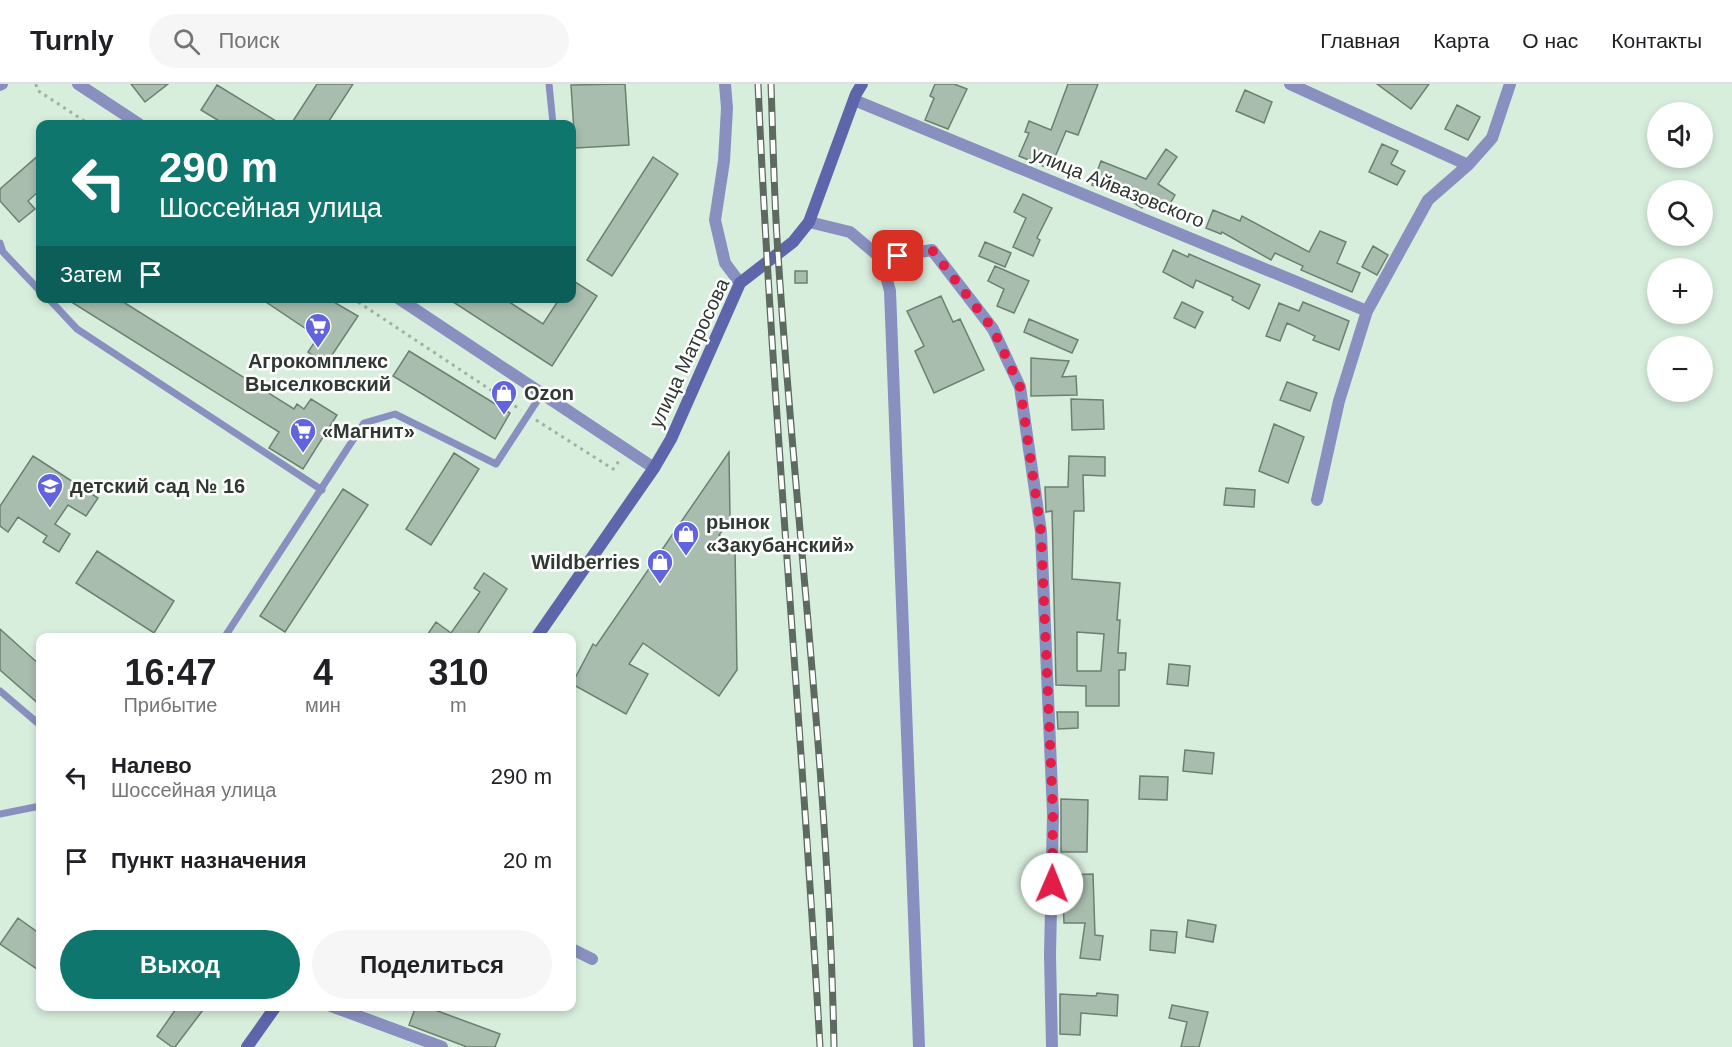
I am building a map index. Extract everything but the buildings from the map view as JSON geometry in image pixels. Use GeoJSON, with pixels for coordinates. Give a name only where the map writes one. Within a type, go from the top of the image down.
{"type":"FeatureCollection","features":[{"type":"Feature","properties":{"kind":"main road","name":"улица Матросова"},"geometry":{"type":"LineString","coordinates":[[539,633],[654,468],[670,439],[740,283],[793,242],[809,222],[862,84]]}},
{"type":"Feature","properties":{"kind":"main road"},"geometry":{"type":"LineString","coordinates":[[247,1047],[272,1011]]}},
{"type":"Feature","properties":{"kind":"street"},"geometry":{"type":"LineString","coordinates":[[78,84],[133,120]]}},
{"type":"Feature","properties":{"kind":"street"},"geometry":{"type":"LineString","coordinates":[[725,84],[727,108],[724,161],[715,220],[725,263],[740,283]]}},
{"type":"Feature","properties":{"kind":"street"},"geometry":{"type":"LineString","coordinates":[[1290,84],[1468,165]]}},
{"type":"Feature","properties":{"kind":"street"},"geometry":{"type":"LineString","coordinates":[[1317,500],[1339,401],[1367,311],[1428,200],[1468,165],[1492,138],[1510,84]]}},
{"type":"Feature","properties":{"kind":"street","name":"улица Айвазовского"},"geometry":{"type":"LineString","coordinates":[[854,100],[1367,311]]}},
{"type":"Feature","properties":{"kind":"street"},"geometry":{"type":"LineString","coordinates":[[809,222],[849,232],[881,258],[890,291],[919,1047]]}},
{"type":"Feature","properties":{"kind":"street"},"geometry":{"type":"LineString","coordinates":[[881,258],[932,250],[993,329],[1020,387],[1041,532],[1053,814],[1052,1047]]}},
{"type":"Feature","properties":{"kind":"street"},"geometry":{"type":"LineString","coordinates":[[405,303],[654,468]]}},
{"type":"Feature","properties":{"kind":"street"},"geometry":{"type":"LineString","coordinates":[[576,951],[592,959]]}},
{"type":"Feature","properties":{"kind":"street"},"geometry":{"type":"LineString","coordinates":[[345,1011],[442,1047]]}},
{"type":"Feature","properties":{"kind":"lane"},"geometry":{"type":"LineString","coordinates":[[549,84],[553,120]]}},
{"type":"Feature","properties":{"kind":"lane"},"geometry":{"type":"LineString","coordinates":[[0,243],[3,252],[36,287]]}},
{"type":"Feature","properties":{"kind":"lane"},"geometry":{"type":"LineString","coordinates":[[53,303],[77,329],[322,490]]}},
{"type":"Feature","properties":{"kind":"lane"},"geometry":{"type":"LineString","coordinates":[[227,633],[364,423],[395,414],[496,464],[541,394]]}},
{"type":"Feature","properties":{"kind":"lane"},"geometry":{"type":"LineString","coordinates":[[0,692],[36,722]]}},
{"type":"Feature","properties":{"kind":"lane"},"geometry":{"type":"LineString","coordinates":[[0,814],[36,808]]}},
{"type":"Feature","properties":{"kind":"path"},"geometry":{"type":"LineString","coordinates":[[36,84],[37,90],[83,120]]}},
{"type":"Feature","properties":{"kind":"path"},"geometry":{"type":"LineString","coordinates":[[360,303],[613,469],[626,451]]}},
{"type":"Feature","properties":{"kind":"railway"},"geometry":{"type":"LineString","coordinates":[[758,84],[771,325],[820,1047]]}},
{"type":"Feature","properties":{"kind":"railway"},"geometry":{"type":"LineString","coordinates":[[771,84],[778,254],[785,353],[826,848],[834,1047]]}},
{"type":"Feature","properties":{"kind":"place","name":"Агрокомплекс Выселковский"},"geometry":{"type":"Point","coordinates":[318,349]}},
{"type":"Feature","properties":{"kind":"place","name":"Ozon"},"geometry":{"type":"Point","coordinates":[504,416]}},
{"type":"Feature","properties":{"kind":"place","name":"«Магнит»"},"geometry":{"type":"Point","coordinates":[303,454]}},
{"type":"Feature","properties":{"kind":"place","name":"детский сад № 16"},"geometry":{"type":"Point","coordinates":[50,509]}},
{"type":"Feature","properties":{"kind":"place","name":"рынок «Закубанский»"},"geometry":{"type":"Point","coordinates":[686,557]}},
{"type":"Feature","properties":{"kind":"place","name":"Wildberries"},"geometry":{"type":"Point","coordinates":[660,585]}},
{"type":"Feature","properties":{"kind":"route"},"geometry":{"type":"LineString","coordinates":[[898,256],[932,250],[993,329],[1020,387],[1041,532],[1053,814],[1052,884]]}}]}
